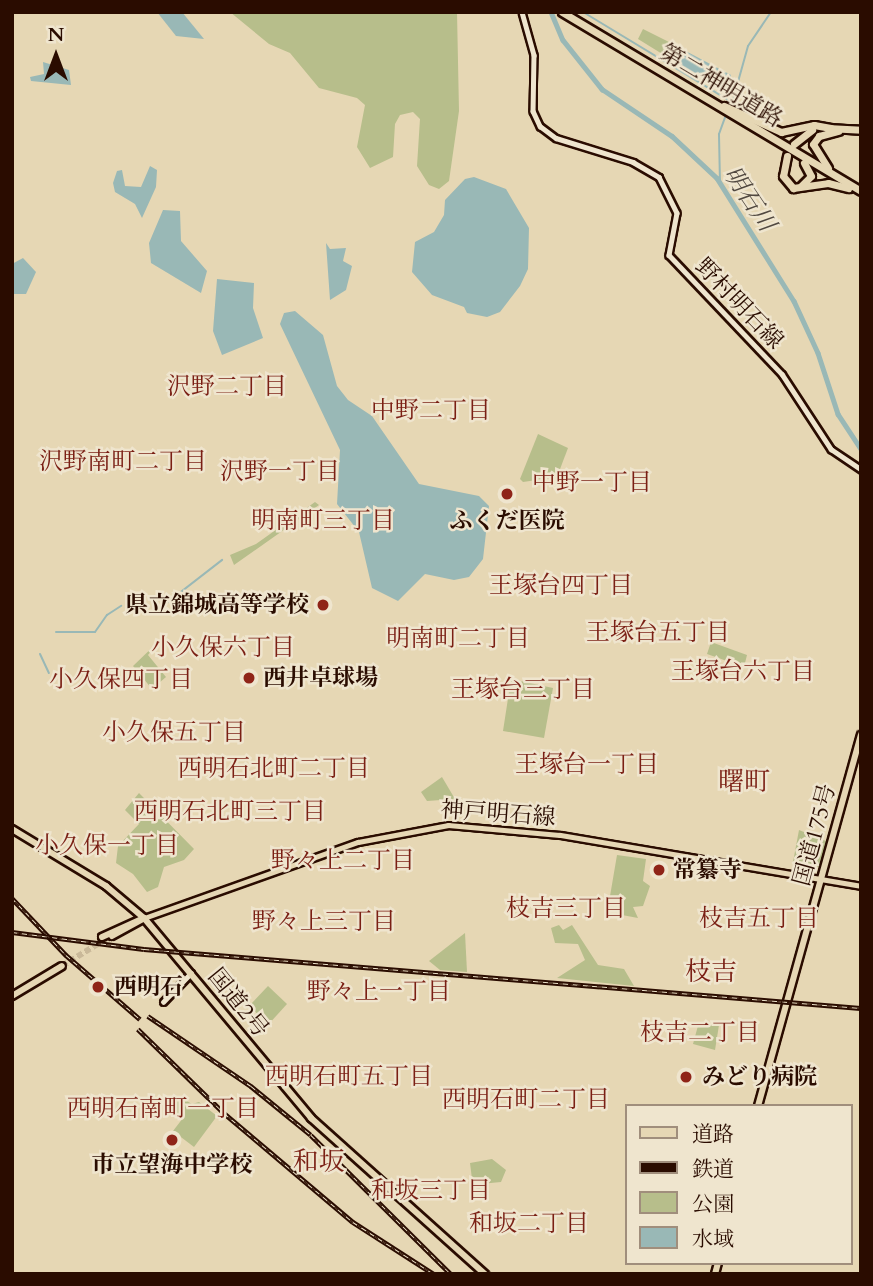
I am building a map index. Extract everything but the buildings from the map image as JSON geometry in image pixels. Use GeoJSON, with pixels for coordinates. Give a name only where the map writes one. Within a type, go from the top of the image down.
{"type":"FeatureCollection","features":[{"type":"Feature","properties":{"kind":"highway","name":"第二神明道路"},"geometry":{"type":"LineString","coordinates":[[562,12],[575,17],[828,168],[852,186]]}},
{"type":"Feature","properties":{"kind":"highway","name":"第二神明道路"},"geometry":{"type":"LineString","coordinates":[[737,114],[780,145],[852,186]]}},
{"type":"Feature","properties":{"kind":"highway"},"geometry":{"type":"LineString","coordinates":[[737,114],[781,132],[814,125],[841,130]]}},
{"type":"Feature","properties":{"kind":"highway"},"geometry":{"type":"LineString","coordinates":[[795,145],[814,129],[861,131]]}},
{"type":"Feature","properties":{"kind":"highway"},"geometry":{"type":"LineString","coordinates":[[828,168],[813,144],[819,136],[841,130]]}},
{"type":"Feature","properties":{"kind":"highway"},"geometry":{"type":"LineString","coordinates":[[780,145],[807,165],[811,176],[805,185],[795,186],[788,180],[789,157],[783,176],[793,188],[828,183],[852,186],[861,191]]}},
{"type":"Feature","properties":{"kind":"highway","name":"国道175号"},"geometry":{"type":"LineString","coordinates":[[761,1104],[861,735]]}},
{"type":"Feature","properties":{"kind":"highway","name":"国道175号"},"geometry":{"type":"LineString","coordinates":[[822,880],[861,747]]}},
{"type":"Feature","properties":{"kind":"highway","name":"国道2号"},"geometry":{"type":"LineString","coordinates":[[12,829],[115,892],[144,918],[323,1130],[485,1274]]}},
{"type":"Feature","properties":{"kind":"highway"},"geometry":{"type":"LineString","coordinates":[[106,937],[144,918]]}},
{"type":"Feature","properties":{"kind":"highway"},"geometry":{"type":"LineString","coordinates":[[12,994],[60,965]]}},
{"type":"Feature","properties":{"kind":"main road","name":"野村明石線"},"geometry":{"type":"LineString","coordinates":[[522,12],[534,55],[533,111],[540,126],[556,138],[633,162],[659,177],[677,213],[669,255],[782,374],[831,449],[861,469]]}},
{"type":"Feature","properties":{"kind":"main road","name":"神戸明石線"},"geometry":{"type":"LineString","coordinates":[[144,918],[368,839],[448,825],[564,835],[861,886]]}},
{"type":"Feature","properties":{"kind":"main road"},"geometry":{"type":"LineString","coordinates":[[163,1002],[192,973]]}},
{"type":"Feature","properties":{"kind":"green space"},"geometry":{"type":"Polygon","coordinates":[[[230,12],[457,12],[459,111],[449,181],[439,189],[429,185],[417,166],[420,119],[413,112],[400,115],[395,124],[393,157],[370,168],[357,147],[365,105],[357,98],[319,88],[290,53],[269,44],[230,12]]]}},
{"type":"Feature","properties":{"kind":"green space"},"geometry":{"type":"Polygon","coordinates":[[[643,29],[677,46],[672,60],[638,39],[643,29]]]}},
{"type":"Feature","properties":{"kind":"green space"},"geometry":{"type":"Polygon","coordinates":[[[538,434],[568,448],[557,477],[523,482],[520,479],[538,434]]]}},
{"type":"Feature","properties":{"kind":"green space"},"geometry":{"type":"Polygon","coordinates":[[[315,502],[319,505],[234,565],[230,555],[256,544],[315,502]]]}},
{"type":"Feature","properties":{"kind":"green space"},"geometry":{"type":"Polygon","coordinates":[[[160,640],[148,655],[166,677],[152,689],[133,666],[160,640]]]}},
{"type":"Feature","properties":{"kind":"green space"},"geometry":{"type":"Polygon","coordinates":[[[711,642],[747,655],[744,667],[707,654],[711,642]]]}},
{"type":"Feature","properties":{"kind":"green space"},"geometry":{"type":"Polygon","coordinates":[[[511,679],[553,688],[544,738],[503,731],[511,679]]]}},
{"type":"Feature","properties":{"kind":"green space"},"geometry":{"type":"Polygon","coordinates":[[[442,777],[455,799],[427,801],[421,792],[442,777]]]}},
{"type":"Feature","properties":{"kind":"green space"},"geometry":{"type":"Polygon","coordinates":[[[139,793],[194,849],[184,860],[164,867],[158,887],[147,892],[133,874],[116,863],[118,846],[139,824],[125,810],[139,793]]]}},
{"type":"Feature","properties":{"kind":"green space"},"geometry":{"type":"Polygon","coordinates":[[[799,830],[826,841],[820,867],[793,862],[799,830]]]}},
{"type":"Feature","properties":{"kind":"green space"},"geometry":{"type":"Polygon","coordinates":[[[617,855],[646,859],[643,881],[650,886],[643,906],[633,907],[638,918],[622,915],[624,909],[609,902],[617,855]]]}},
{"type":"Feature","properties":{"kind":"green space"},"geometry":{"type":"Polygon","coordinates":[[[559,925],[563,930],[572,925],[598,965],[624,969],[634,986],[557,978],[585,960],[578,944],[555,943],[551,928],[559,925]]]}},
{"type":"Feature","properties":{"kind":"green space"},"geometry":{"type":"Polygon","coordinates":[[[465,933],[467,972],[440,970],[429,961],[465,933]]]}},
{"type":"Feature","properties":{"kind":"green space"},"geometry":{"type":"Polygon","coordinates":[[[268,986],[287,1004],[267,1026],[250,1005],[268,986]]]}},
{"type":"Feature","properties":{"kind":"green space"},"geometry":{"type":"Polygon","coordinates":[[[699,1022],[719,1025],[715,1050],[693,1044],[699,1022]]]}},
{"type":"Feature","properties":{"kind":"green space"},"geometry":{"type":"Polygon","coordinates":[[[178,1096],[192,1104],[199,1102],[217,1116],[194,1147],[173,1131],[183,1118],[168,1107],[178,1096]]]}},
{"type":"Feature","properties":{"kind":"green space"},"geometry":{"type":"Polygon","coordinates":[[[492,1159],[506,1170],[501,1182],[480,1184],[480,1190],[473,1187],[470,1163],[492,1159]]]}},
{"type":"Feature","properties":{"kind":"water"},"geometry":{"type":"Polygon","coordinates":[[[157,12],[182,12],[204,39],[176,36],[157,12]]]}},
{"type":"Feature","properties":{"kind":"water"},"geometry":{"type":"Polygon","coordinates":[[[680,48],[731,75],[730,94],[673,60],[680,48]]]}},
{"type":"Feature","properties":{"kind":"water"},"geometry":{"type":"Polygon","coordinates":[[[43,62],[69,70],[71,85],[31,81],[30,77],[44,74],[43,62]]]}},
{"type":"Feature","properties":{"kind":"water"},"geometry":{"type":"Polygon","coordinates":[[[150,166],[157,170],[156,187],[142,218],[135,204],[115,192],[113,183],[117,171],[122,170],[125,186],[141,187],[150,166]]]}},
{"type":"Feature","properties":{"kind":"water"},"geometry":{"type":"Polygon","coordinates":[[[474,177],[506,189],[529,228],[528,269],[520,286],[500,312],[487,317],[467,313],[464,307],[432,295],[412,272],[415,242],[434,232],[444,215],[445,200],[465,179],[474,177]]]}},
{"type":"Feature","properties":{"kind":"water"},"geometry":{"type":"Polygon","coordinates":[[[163,210],[180,211],[181,241],[207,271],[201,293],[151,263],[149,243],[163,210]]]}},
{"type":"Feature","properties":{"kind":"water"},"geometry":{"type":"Polygon","coordinates":[[[326,243],[330,249],[346,248],[343,261],[352,266],[346,290],[330,300],[326,243]]]}},
{"type":"Feature","properties":{"kind":"water"},"geometry":{"type":"Polygon","coordinates":[[[23,258],[36,272],[26,294],[12,294],[12,264],[23,258]]]}},
{"type":"Feature","properties":{"kind":"water"},"geometry":{"type":"Polygon","coordinates":[[[217,279],[254,283],[253,308],[263,338],[222,355],[213,331],[217,279]]]}},
{"type":"Feature","properties":{"kind":"water"},"geometry":{"type":"Polygon","coordinates":[[[295,311],[323,335],[337,386],[348,400],[372,416],[419,484],[479,496],[489,506],[483,559],[469,577],[454,580],[425,574],[398,601],[372,588],[359,532],[337,504],[340,450],[280,324],[284,313],[295,311]]]}},
{"type":"Feature","properties":{"kind":"waterway","name":"明石川"},"geometry":{"type":"LineString","coordinates":[[551,12],[563,40],[602,89],[672,136],[717,178],[794,301],[818,353],[838,414],[861,449]]}},
{"type":"Feature","properties":{"kind":"waterway"},"geometry":{"type":"LineString","coordinates":[[583,12],[733,103]]}},
{"type":"Feature","properties":{"kind":"waterway"},"geometry":{"type":"LineString","coordinates":[[731,107],[748,46],[771,12]]}},
{"type":"Feature","properties":{"kind":"waterway"},"geometry":{"type":"LineString","coordinates":[[720,183],[719,134],[726,115]]}},
{"type":"Feature","properties":{"kind":"waterway"},"geometry":{"type":"LineString","coordinates":[[155,612],[222,560]]}},
{"type":"Feature","properties":{"kind":"waterway"},"geometry":{"type":"LineString","coordinates":[[56,632],[95,632],[107,615],[121,606]]}},
{"type":"Feature","properties":{"kind":"waterway"},"geometry":{"type":"LineString","coordinates":[[40,654],[49,673]]}},
{"type":"Feature","properties":{"kind":"tunnel"},"geometry":{"type":"LineString","coordinates":[[62,966],[109,937]]}},
{"type":"Feature","properties":{"kind":"railway"},"geometry":{"type":"LineString","coordinates":[[12,898],[66,955],[140,1019]]}},
{"type":"Feature","properties":{"kind":"railway"},"geometry":{"type":"LineString","coordinates":[[12,932],[144,949],[861,1008]]}},
{"type":"Feature","properties":{"kind":"railway"},"geometry":{"type":"LineString","coordinates":[[148,1016],[251,1086],[311,1135],[451,1274]]}},
{"type":"Feature","properties":{"kind":"railway"},"geometry":{"type":"LineString","coordinates":[[138,1029],[224,1113],[353,1222],[434,1274]]}},
{"type":"Feature","properties":{"kind":"railway"},"geometry":{"type":"LineString","coordinates":[[302,1147],[308,1156]]}},
{"type":"Feature","properties":{"kind":"place","name":"ふくだ医院"},"geometry":{"type":"Point","coordinates":[507,494]}},
{"type":"Feature","properties":{"kind":"place","name":"県立錦城高等学校"},"geometry":{"type":"Point","coordinates":[323,605]}},
{"type":"Feature","properties":{"kind":"place","name":"西井卓球場"},"geometry":{"type":"Point","coordinates":[249,678]}},
{"type":"Feature","properties":{"kind":"place","name":"常纂寺"},"geometry":{"type":"Point","coordinates":[659,870]}},
{"type":"Feature","properties":{"kind":"place","name":"西明石"},"geometry":{"type":"Point","coordinates":[98,987]}},
{"type":"Feature","properties":{"kind":"place","name":"みどり病院"},"geometry":{"type":"Point","coordinates":[686,1077]}},
{"type":"Feature","properties":{"kind":"place","name":"市立望海中学校"},"geometry":{"type":"Point","coordinates":[172,1140]}},
{"type":"Feature","properties":{"kind":"district","name":"沢野二丁目"},"geometry":{"type":"Point","coordinates":[227,387]}},
{"type":"Feature","properties":{"kind":"district","name":"中野二丁目"},"geometry":{"type":"Point","coordinates":[431,411]}},
{"type":"Feature","properties":{"kind":"district","name":"沢野南町二丁目"},"geometry":{"type":"Point","coordinates":[123,462]}},
{"type":"Feature","properties":{"kind":"district","name":"沢野一丁目"},"geometry":{"type":"Point","coordinates":[280,472]}},
{"type":"Feature","properties":{"kind":"district","name":"中野一丁目"},"geometry":{"type":"Point","coordinates":[592,483]}},
{"type":"Feature","properties":{"kind":"district","name":"明南町三丁目"},"geometry":{"type":"Point","coordinates":[323,521]}},
{"type":"Feature","properties":{"kind":"district","name":"王塚台四丁目"},"geometry":{"type":"Point","coordinates":[561,586]}},
{"type":"Feature","properties":{"kind":"district","name":"王塚台五丁目"},"geometry":{"type":"Point","coordinates":[658,633]}},
{"type":"Feature","properties":{"kind":"district","name":"明南町二丁目"},"geometry":{"type":"Point","coordinates":[458,639]}},
{"type":"Feature","properties":{"kind":"district","name":"小久保六丁目"},"geometry":{"type":"Point","coordinates":[223,648]}},
{"type":"Feature","properties":{"kind":"district","name":"王塚台六丁目"},"geometry":{"type":"Point","coordinates":[743,672]}},
{"type":"Feature","properties":{"kind":"district","name":"小久保四丁目"},"geometry":{"type":"Point","coordinates":[121,680]}},
{"type":"Feature","properties":{"kind":"district","name":"王塚台三丁目"},"geometry":{"type":"Point","coordinates":[523,690]}},
{"type":"Feature","properties":{"kind":"district","name":"小久保五丁目"},"geometry":{"type":"Point","coordinates":[174,733]}},
{"type":"Feature","properties":{"kind":"district","name":"王塚台一丁目"},"geometry":{"type":"Point","coordinates":[587,765]}},
{"type":"Feature","properties":{"kind":"district","name":"西明石北町二丁目"},"geometry":{"type":"Point","coordinates":[274,769]}},
{"type":"Feature","properties":{"kind":"district","name":"曙町"},"geometry":{"type":"Point","coordinates":[744,782]}},
{"type":"Feature","properties":{"kind":"district","name":"西明石北町三丁目"},"geometry":{"type":"Point","coordinates":[230,812]}},
{"type":"Feature","properties":{"kind":"district","name":"小久保一丁目"},"geometry":{"type":"Point","coordinates":[107,846]}},
{"type":"Feature","properties":{"kind":"district","name":"野々上二丁目"},"geometry":{"type":"Point","coordinates":[343,861]}},
{"type":"Feature","properties":{"kind":"district","name":"枝吉三丁目"},"geometry":{"type":"Point","coordinates":[566,909]}},
{"type":"Feature","properties":{"kind":"district","name":"枝吉五丁目"},"geometry":{"type":"Point","coordinates":[759,919]}},
{"type":"Feature","properties":{"kind":"district","name":"野々上三丁目"},"geometry":{"type":"Point","coordinates":[324,922]}},
{"type":"Feature","properties":{"kind":"district","name":"枝吉"},"geometry":{"type":"Point","coordinates":[711,972]}},
{"type":"Feature","properties":{"kind":"district","name":"野々上一丁目"},"geometry":{"type":"Point","coordinates":[379,992]}},
{"type":"Feature","properties":{"kind":"district","name":"枝吉二丁目"},"geometry":{"type":"Point","coordinates":[700,1033]}},
{"type":"Feature","properties":{"kind":"district","name":"西明石町五丁目"},"geometry":{"type":"Point","coordinates":[349,1077]}},
{"type":"Feature","properties":{"kind":"district","name":"西明石町二丁目"},"geometry":{"type":"Point","coordinates":[526,1100]}},
{"type":"Feature","properties":{"kind":"district","name":"西明石南町一丁目"},"geometry":{"type":"Point","coordinates":[163,1109]}},
{"type":"Feature","properties":{"kind":"district","name":"和坂"},"geometry":{"type":"Point","coordinates":[319,1162]}},
{"type":"Feature","properties":{"kind":"district","name":"和坂三丁目"},"geometry":{"type":"Point","coordinates":[431,1191]}},
{"type":"Feature","properties":{"kind":"district","name":"和坂二丁目"},"geometry":{"type":"Point","coordinates":[529,1224]}}]}
